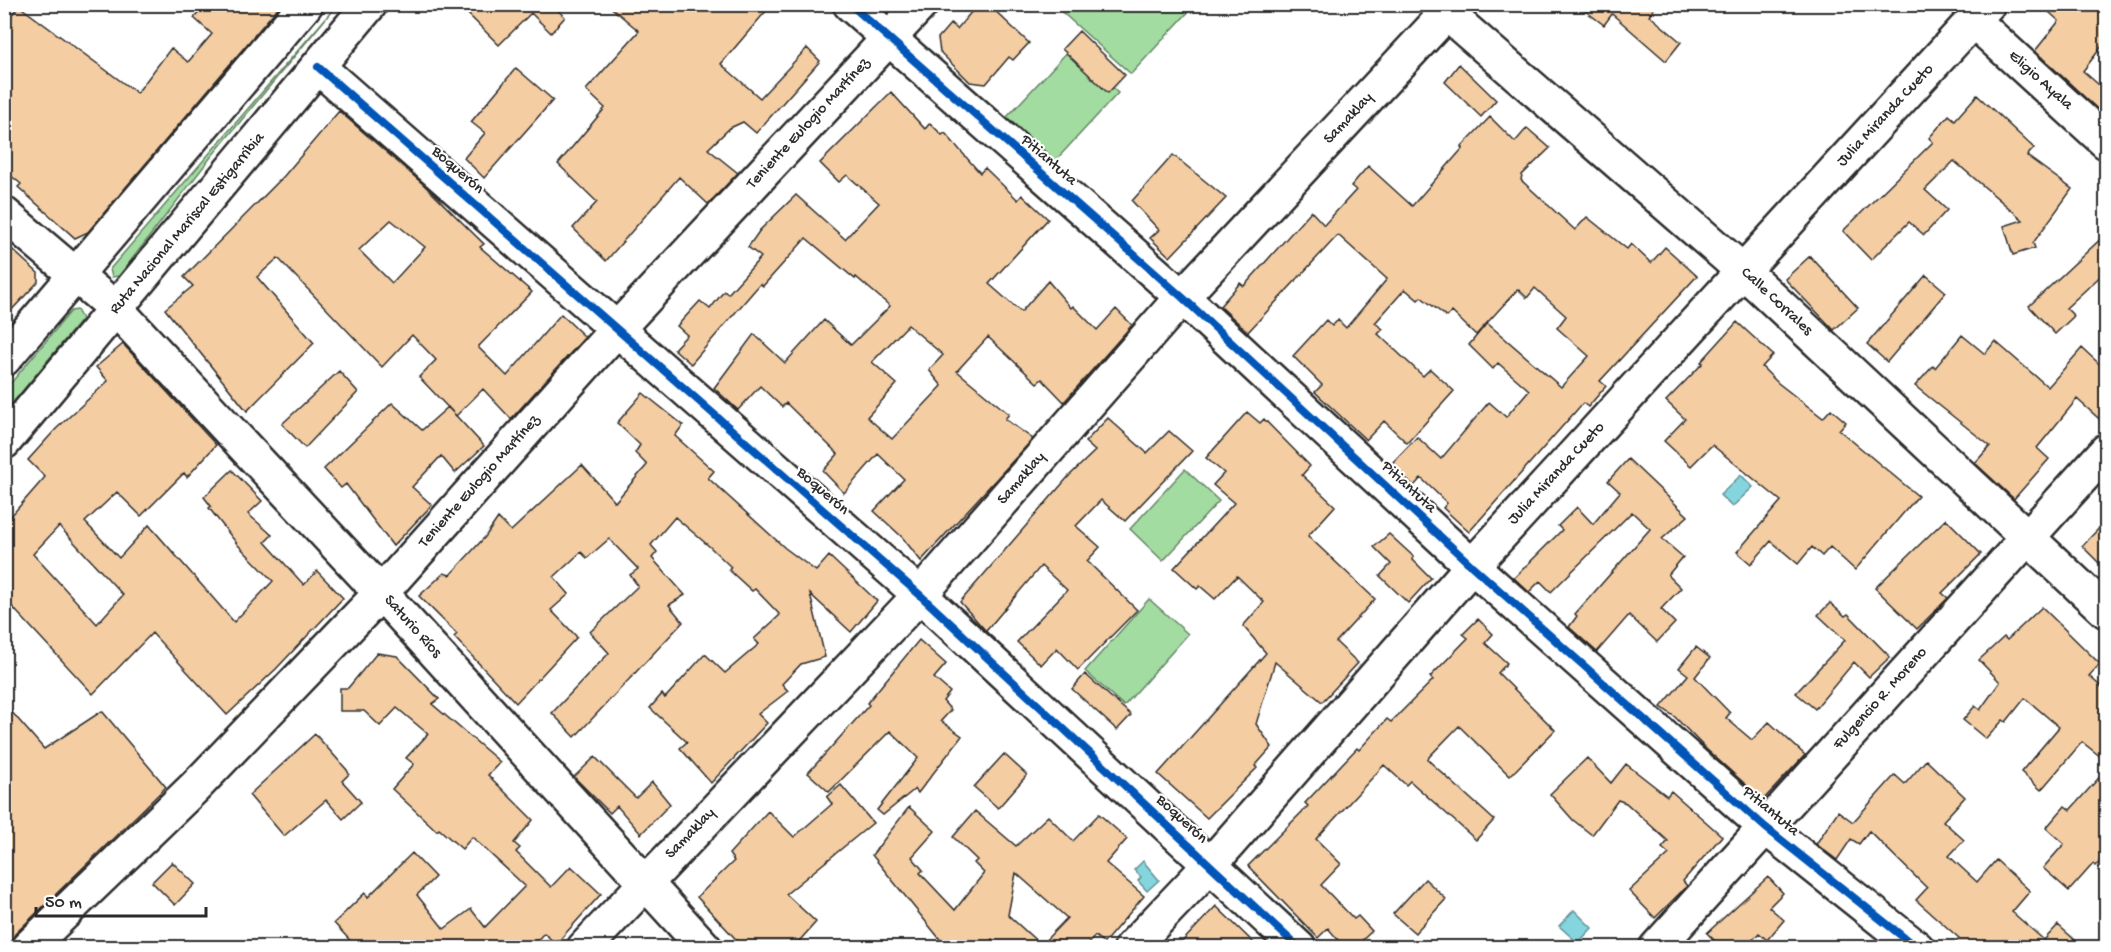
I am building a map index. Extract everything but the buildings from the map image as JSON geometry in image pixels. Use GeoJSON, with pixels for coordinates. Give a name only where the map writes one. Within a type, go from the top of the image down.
{"type":"FeatureCollection","features":[{"type":"Feature","properties":{"kind":"main road"},"geometry":{"type":"LineString","coordinates":[[4,359],[306,4]]}},
{"type":"Feature","properties":{"kind":"main road","name":"Ruta Nacional Mariscal Estigarribia"},"geometry":{"type":"LineString","coordinates":[[4,442],[117,310],[370,4]]}},
{"type":"Feature","properties":{"kind":"main road","name":"Pitiantuta"},"geometry":{"type":"LineString","coordinates":[[850,4],[1182,297],[1472,566],[1765,827],[1917,948]]}},
{"type":"Feature","properties":{"kind":"main road","name":"Teniente Eulogio Martínez"},"geometry":{"type":"LineString","coordinates":[[28,948],[196,786],[381,593],[617,329],[921,4]]}},
{"type":"Feature","properties":{"kind":"main road","name":"Calle Corrales"},"geometry":{"type":"LineString","coordinates":[[1446,8],[1743,271],[2106,611]]}},
{"type":"Feature","properties":{"kind":"main road","name":"Samaklay"},"geometry":{"type":"LineString","coordinates":[[584,948],[645,881],[920,596],[1182,297],[1446,8]]}},
{"type":"Feature","properties":{"kind":"main road","name":"Julia Miranda Cueto"},"geometry":{"type":"LineString","coordinates":[[1131,948],[1210,865],[1472,566],[1980,13]]}},
{"type":"Feature","properties":{"kind":"main road","name":"Eligio Ayala"},"geometry":{"type":"LineString","coordinates":[[1980,13],[2106,142]]}},
{"type":"Feature","properties":{"kind":"main road","name":"Boquerón"},"geometry":{"type":"LineString","coordinates":[[318,67],[920,596],[1299,948]]}},
{"type":"Feature","properties":{"kind":"main road","name":"Saturio Ríos"},"geometry":{"type":"LineString","coordinates":[[4,214],[117,310],[381,593],[705,948]]}},
{"type":"Feature","properties":{"kind":"main road","name":"Fulgencio R. Moreno"},"geometry":{"type":"LineString","coordinates":[[1656,948],[2106,451]]}},
{"type":"Feature","properties":{"kind":"green space"},"geometry":{"type":"Polygon","coordinates":[[[1188,4],[1192,8],[1131,74],[1054,5],[1188,4]]]}},
{"type":"Feature","properties":{"kind":"green space"},"geometry":{"type":"Polygon","coordinates":[[[337,5],[211,157],[119,276],[112,277],[110,269],[337,5]]]}},
{"type":"Feature","properties":{"kind":"green space"},"geometry":{"type":"Polygon","coordinates":[[[1070,49],[1118,93],[1055,161],[1007,117],[1070,49]]]}},
{"type":"Feature","properties":{"kind":"green space"},"geometry":{"type":"Polygon","coordinates":[[[77,310],[82,319],[5,412],[5,390],[71,311],[77,310]]]}},
{"type":"Feature","properties":{"kind":"green space"},"geometry":{"type":"Polygon","coordinates":[[[1185,469],[1219,501],[1163,561],[1130,529],[1185,469]]]}},
{"type":"Feature","properties":{"kind":"green space"},"geometry":{"type":"Polygon","coordinates":[[[1149,599],[1188,634],[1124,706],[1085,671],[1149,599]]]}},
{"type":"Feature","properties":{"kind":"water"},"geometry":{"type":"Polygon","coordinates":[[[1741,475],[1753,487],[1732,507],[1720,495],[1741,475]]]}},
{"type":"Feature","properties":{"kind":"water"},"geometry":{"type":"Polygon","coordinates":[[[1143,861],[1159,880],[1147,891],[1138,881],[1141,877],[1134,870],[1143,861]]]}},
{"type":"Feature","properties":{"kind":"water"},"geometry":{"type":"Polygon","coordinates":[[[1574,910],[1592,928],[1578,943],[1559,926],[1574,910]]]}},
{"type":"Feature","properties":{"kind":"cycle path"},"geometry":{"type":"LineString","coordinates":[[850,4],[1182,297],[1472,566],[1765,827],[1917,948]]}},
{"type":"Feature","properties":{"kind":"cycle path"},"geometry":{"type":"LineString","coordinates":[[318,67],[920,595],[1299,948]]}}]}
